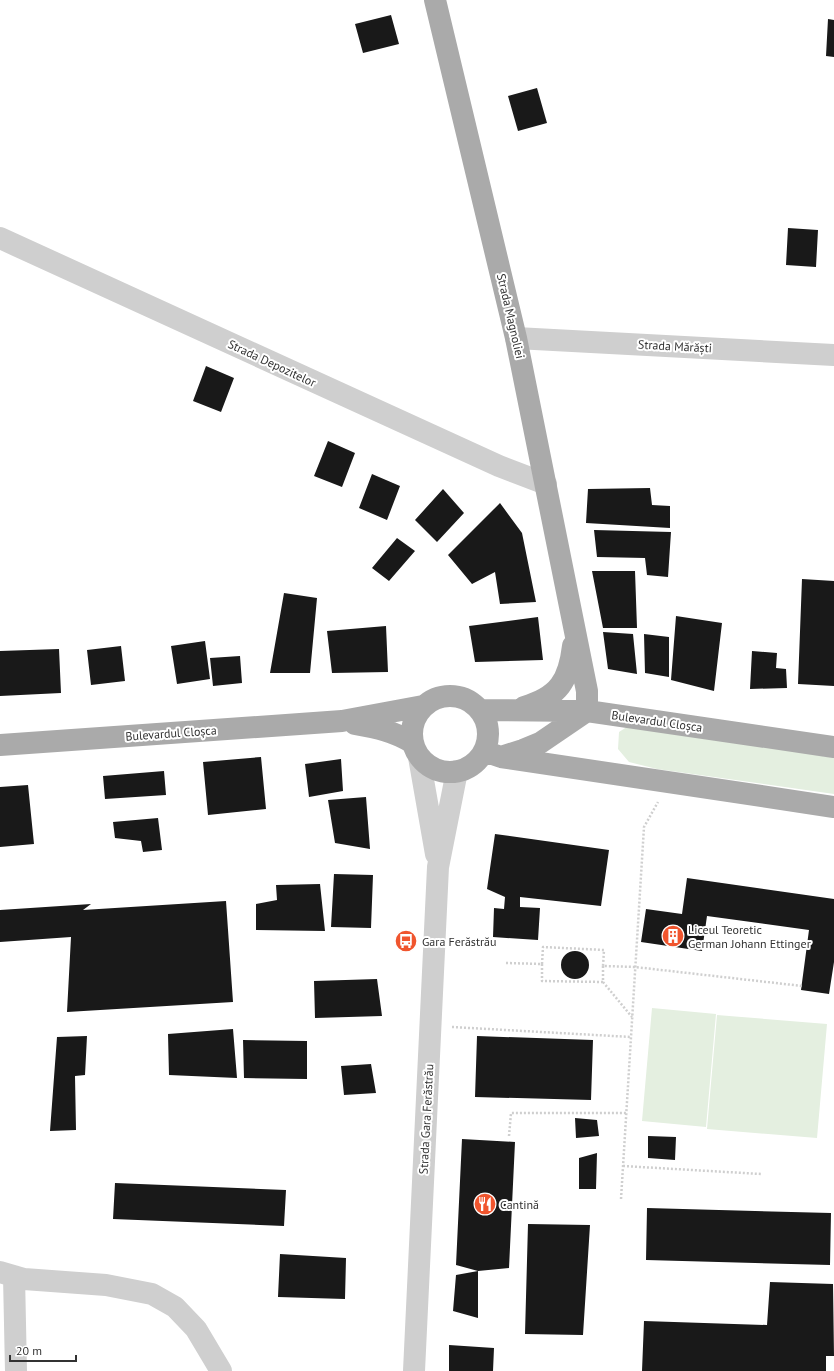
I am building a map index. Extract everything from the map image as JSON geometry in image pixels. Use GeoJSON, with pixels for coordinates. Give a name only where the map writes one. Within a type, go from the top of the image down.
{"type":"FeatureCollection","features":[{"type":"Feature","properties":{"kind":"main road","name":"Strada Magnoliei"},"geometry":{"type":"LineString","coordinates":[[435,0],[516,338],[587,691],[587,710]]}},
{"type":"Feature","properties":{"kind":"main road","name":"Strada Magnoliei"},"geometry":{"type":"LineString","coordinates":[[515,710],[537,703],[549,696],[562,685],[571,661],[575,635]]}},
{"type":"Feature","properties":{"kind":"main road","name":"Bulevardul Cloșca"},"geometry":{"type":"LineString","coordinates":[[0,745],[342,721],[423,706],[434,699],[446,696],[458,697],[470,702],[480,710],[587,710],[834,747]]}},
{"type":"Feature","properties":{"kind":"main road"},"geometry":{"type":"LineString","coordinates":[[416,750],[411,737],[412,726],[416,715],[423,706]]}},
{"type":"Feature","properties":{"kind":"main road"},"geometry":{"type":"LineString","coordinates":[[480,710],[486,722],[487,736],[493,754]]}},
{"type":"Feature","properties":{"kind":"main road"},"geometry":{"type":"LineString","coordinates":[[457,771],[493,754],[523,750],[557,733],[587,710]]}},
{"type":"Feature","properties":{"kind":"main road","name":"Bulevardul Cloșca"},"geometry":{"type":"LineString","coordinates":[[342,721],[383,729],[400,735],[416,750],[427,764],[436,769],[447,772],[457,771]]}},
{"type":"Feature","properties":{"kind":"main road"},"geometry":{"type":"LineString","coordinates":[[493,754],[834,807]]}},
{"type":"Feature","properties":{"kind":"street","name":"Strada Depozitelor"},"geometry":{"type":"LineString","coordinates":[[0,238],[499,466],[546,484]]}},
{"type":"Feature","properties":{"kind":"street","name":"Strada Mărăști"},"geometry":{"type":"LineString","coordinates":[[516,338],[834,356]]}},
{"type":"Feature","properties":{"kind":"street","name":"Strada Gara Ferăstrău"},"geometry":{"type":"LineString","coordinates":[[416,750],[438,867]]}},
{"type":"Feature","properties":{"kind":"street","name":"Strada Gara Ferăstrău"},"geometry":{"type":"LineString","coordinates":[[414,1371],[438,867],[457,771]]}},
{"type":"Feature","properties":{"kind":"street"},"geometry":{"type":"LineString","coordinates":[[16,1371],[7,1274],[24,1279],[106,1285],[152,1294],[175,1307],[196,1330],[221,1371]]}},
{"type":"Feature","properties":{"kind":"path"},"geometry":{"type":"LineString","coordinates":[[621,1199],[644,827]]}},
{"type":"Feature","properties":{"kind":"path"},"geometry":{"type":"LineString","coordinates":[[603,982],[542,981],[543,947],[604,950],[603,982],[632,1018]]}},
{"type":"Feature","properties":{"kind":"path"},"geometry":{"type":"LineString","coordinates":[[506,963],[542,964]]}},
{"type":"Feature","properties":{"kind":"path"},"geometry":{"type":"LineString","coordinates":[[603,966],[635,967],[802,986]]}},
{"type":"Feature","properties":{"kind":"path"},"geometry":{"type":"LineString","coordinates":[[473,1027],[631,1037]]}},
{"type":"Feature","properties":{"kind":"path"},"geometry":{"type":"LineString","coordinates":[[509,1136],[511,1113],[626,1113]]}},
{"type":"Feature","properties":{"kind":"path"},"geometry":{"type":"LineString","coordinates":[[623,1166],[761,1174]]}},
{"type":"Feature","properties":{"kind":"green space"},"geometry":{"type":"Polygon","coordinates":[[[633,723],[834,758],[834,794],[657,769],[629,762],[618,749],[619,732],[633,723]]]}},
{"type":"Feature","properties":{"kind":"green space"},"geometry":{"type":"Polygon","coordinates":[[[652,1008],[716,1014],[706,1127],[642,1121],[652,1008]]]}},
{"type":"Feature","properties":{"kind":"green space"},"geometry":{"type":"Polygon","coordinates":[[[717,1015],[827,1024],[817,1138],[707,1129],[717,1015]]]}},
{"type":"Feature","properties":{"kind":"building"},"geometry":{"type":"Polygon","coordinates":[[[391,15],[399,44],[363,53],[355,24],[391,15]]]}},
{"type":"Feature","properties":{"kind":"building"},"geometry":{"type":"Polygon","coordinates":[[[828,19],[834,20],[834,57],[826,56],[828,19]]]}},
{"type":"Feature","properties":{"kind":"building"},"geometry":{"type":"Polygon","coordinates":[[[537,88],[547,123],[518,131],[508,96],[537,88]]]}},
{"type":"Feature","properties":{"kind":"building"},"geometry":{"type":"Polygon","coordinates":[[[788,228],[818,230],[816,267],[786,265],[788,228]]]}},
{"type":"Feature","properties":{"kind":"building"},"geometry":{"type":"Polygon","coordinates":[[[206,366],[234,378],[221,412],[193,401],[206,366]]]}},
{"type":"Feature","properties":{"kind":"building"},"geometry":{"type":"Polygon","coordinates":[[[328,441],[355,453],[342,487],[314,476],[328,441]]]}},
{"type":"Feature","properties":{"kind":"building"},"geometry":{"type":"Polygon","coordinates":[[[372,474],[400,486],[387,520],[359,508],[372,474]]]}},
{"type":"Feature","properties":{"kind":"building"},"geometry":{"type":"Polygon","coordinates":[[[650,488],[652,505],[670,506],[670,528],[586,523],[588,489],[650,488]]]}},
{"type":"Feature","properties":{"kind":"building"},"geometry":{"type":"Polygon","coordinates":[[[443,489],[464,513],[437,542],[415,520],[443,489]]]}},
{"type":"Feature","properties":{"kind":"building"},"geometry":{"type":"Polygon","coordinates":[[[500,503],[522,533],[536,602],[500,604],[495,572],[472,584],[448,555],[500,503]]]}},
{"type":"Feature","properties":{"kind":"building"},"geometry":{"type":"Polygon","coordinates":[[[594,530],[671,532],[668,577],[647,575],[645,558],[597,557],[594,530]]]}},
{"type":"Feature","properties":{"kind":"building"},"geometry":{"type":"Polygon","coordinates":[[[397,538],[415,551],[389,581],[372,568],[397,538]]]}},
{"type":"Feature","properties":{"kind":"building"},"geometry":{"type":"Polygon","coordinates":[[[592,571],[635,571],[637,628],[603,628],[592,571]]]}},
{"type":"Feature","properties":{"kind":"building"},"geometry":{"type":"Polygon","coordinates":[[[802,579],[834,581],[834,686],[798,684],[802,579]]]}},
{"type":"Feature","properties":{"kind":"building"},"geometry":{"type":"Polygon","coordinates":[[[284,593],[317,598],[310,673],[270,673],[284,593]]]}},
{"type":"Feature","properties":{"kind":"building"},"geometry":{"type":"Polygon","coordinates":[[[676,616],[722,623],[714,691],[671,680],[676,616]]]}},
{"type":"Feature","properties":{"kind":"building"},"geometry":{"type":"Polygon","coordinates":[[[538,617],[543,660],[475,662],[469,626],[538,617]]]}},
{"type":"Feature","properties":{"kind":"building"},"geometry":{"type":"Polygon","coordinates":[[[386,626],[388,672],[332,673],[327,631],[386,626]]]}},
{"type":"Feature","properties":{"kind":"building"},"geometry":{"type":"Polygon","coordinates":[[[603,632],[633,634],[637,674],[608,669],[603,632]]]}},
{"type":"Feature","properties":{"kind":"building"},"geometry":{"type":"Polygon","coordinates":[[[644,634],[669,637],[669,677],[645,673],[644,634]]]}},
{"type":"Feature","properties":{"kind":"building"},"geometry":{"type":"Polygon","coordinates":[[[205,641],[210,679],[177,684],[171,646],[205,641]]]}},
{"type":"Feature","properties":{"kind":"building"},"geometry":{"type":"Polygon","coordinates":[[[121,646],[125,681],[91,685],[87,650],[121,646]]]}},
{"type":"Feature","properties":{"kind":"building"},"geometry":{"type":"Polygon","coordinates":[[[59,649],[61,693],[0,696],[0,651],[59,649]]]}},
{"type":"Feature","properties":{"kind":"building"},"geometry":{"type":"Polygon","coordinates":[[[752,651],[777,653],[776,668],[786,669],[787,688],[750,689],[752,651]]]}},
{"type":"Feature","properties":{"kind":"building"},"geometry":{"type":"Polygon","coordinates":[[[240,656],[242,683],[213,686],[210,658],[240,656]]]}},
{"type":"Feature","properties":{"kind":"building"},"geometry":{"type":"Polygon","coordinates":[[[261,757],[266,809],[208,815],[203,762],[261,757]]]}},
{"type":"Feature","properties":{"kind":"building"},"geometry":{"type":"Polygon","coordinates":[[[341,759],[343,791],[309,797],[305,764],[341,759]]]}},
{"type":"Feature","properties":{"kind":"building"},"geometry":{"type":"Polygon","coordinates":[[[164,771],[166,795],[105,799],[103,776],[164,771]]]}},
{"type":"Feature","properties":{"kind":"building"},"geometry":{"type":"Polygon","coordinates":[[[28,785],[34,844],[0,847],[0,787],[28,785]]]}},
{"type":"Feature","properties":{"kind":"building"},"geometry":{"type":"Polygon","coordinates":[[[366,797],[370,849],[335,843],[328,800],[366,797]]]}},
{"type":"Feature","properties":{"kind":"building"},"geometry":{"type":"Polygon","coordinates":[[[158,818],[162,850],[143,852],[141,841],[115,838],[113,822],[158,818]]]}},
{"type":"Feature","properties":{"kind":"building"},"geometry":{"type":"Polygon","coordinates":[[[495,834],[609,850],[601,906],[520,897],[520,907],[540,908],[538,940],[493,937],[494,908],[504,909],[505,897],[487,889],[495,834]]]}},
{"type":"Feature","properties":{"kind":"building"},"geometry":{"type":"Polygon","coordinates":[[[334,874],[373,875],[371,928],[331,927],[334,874]]]}},
{"type":"Feature","properties":{"kind":"building","name":"Liceul Teoretic German Johann Ettinger"},"geometry":{"type":"Polygon","coordinates":[[[687,878],[834,899],[834,962],[829,994],[801,990],[809,930],[707,916],[702,951],[641,942],[646,909],[682,914],[687,878]]]}},
{"type":"Feature","properties":{"kind":"building"},"geometry":{"type":"Polygon","coordinates":[[[320,884],[325,931],[256,930],[256,904],[277,900],[276,885],[320,884]]]}},
{"type":"Feature","properties":{"kind":"building"},"geometry":{"type":"Polygon","coordinates":[[[226,901],[233,1002],[67,1012],[71,937],[0,942],[0,910],[91,904],[83,910],[226,901]]]}},
{"type":"Feature","properties":{"kind":"building"},"geometry":{"type":"Polygon","coordinates":[[[575,951],[585,955],[589,965],[585,975],[575,979],[565,975],[561,965],[565,955],[575,951]]]}},
{"type":"Feature","properties":{"kind":"building"},"geometry":{"type":"Polygon","coordinates":[[[377,979],[382,1016],[315,1018],[314,981],[377,979]]]}},
{"type":"Feature","properties":{"kind":"building"},"geometry":{"type":"Polygon","coordinates":[[[233,1029],[237,1078],[169,1075],[168,1034],[233,1029]]]}},
{"type":"Feature","properties":{"kind":"building"},"geometry":{"type":"Polygon","coordinates":[[[87,1036],[85,1075],[75,1076],[76,1130],[50,1131],[57,1037],[87,1036]]]}},
{"type":"Feature","properties":{"kind":"building"},"geometry":{"type":"Polygon","coordinates":[[[477,1036],[593,1040],[591,1100],[475,1097],[477,1036]]]}},
{"type":"Feature","properties":{"kind":"building"},"geometry":{"type":"Polygon","coordinates":[[[243,1040],[307,1041],[307,1079],[244,1078],[243,1040]]]}},
{"type":"Feature","properties":{"kind":"building"},"geometry":{"type":"Polygon","coordinates":[[[371,1064],[376,1093],[344,1095],[341,1066],[371,1064]]]}},
{"type":"Feature","properties":{"kind":"building"},"geometry":{"type":"Polygon","coordinates":[[[575,1118],[597,1120],[599,1136],[576,1138],[575,1118]]]}},
{"type":"Feature","properties":{"kind":"building"},"geometry":{"type":"Polygon","coordinates":[[[648,1136],[676,1137],[675,1160],[648,1158],[648,1136]]]}},
{"type":"Feature","properties":{"kind":"building","name":"Cantină"},"geometry":{"type":"Polygon","coordinates":[[[462,1139],[515,1142],[509,1268],[478,1271],[456,1265],[462,1139]]]}},
{"type":"Feature","properties":{"kind":"building"},"geometry":{"type":"Polygon","coordinates":[[[597,1153],[596,1189],[579,1189],[579,1158],[597,1153]]]}},
{"type":"Feature","properties":{"kind":"building"},"geometry":{"type":"Polygon","coordinates":[[[115,1183],[286,1190],[284,1226],[113,1219],[115,1183]]]}},
{"type":"Feature","properties":{"kind":"building"},"geometry":{"type":"Polygon","coordinates":[[[647,1208],[831,1213],[830,1265],[646,1260],[647,1208]]]}},
{"type":"Feature","properties":{"kind":"building"},"geometry":{"type":"Polygon","coordinates":[[[528,1224],[590,1225],[583,1335],[525,1334],[528,1224]]]}},
{"type":"Feature","properties":{"kind":"building"},"geometry":{"type":"Polygon","coordinates":[[[280,1254],[346,1258],[345,1299],[278,1297],[280,1254]]]}},
{"type":"Feature","properties":{"kind":"building"},"geometry":{"type":"Polygon","coordinates":[[[478,1271],[478,1318],[453,1311],[456,1275],[478,1271]]]}},
{"type":"Feature","properties":{"kind":"building"},"geometry":{"type":"Polygon","coordinates":[[[770,1282],[833,1284],[834,1356],[826,1356],[826,1371],[642,1371],[644,1321],[767,1325],[770,1282]]]}},
{"type":"Feature","properties":{"kind":"building"},"geometry":{"type":"Polygon","coordinates":[[[449,1345],[494,1348],[493,1371],[449,1371],[449,1345]]]}},
{"type":"Feature","properties":{"kind":"place","name":"Liceul Teoretic German Johann Ettinger"},"geometry":{"type":"Point","coordinates":[673,936]}},
{"type":"Feature","properties":{"kind":"place","name":"Gara Ferăstrău"},"geometry":{"type":"Point","coordinates":[406,941]}},
{"type":"Feature","properties":{"kind":"place","name":"Cantină"},"geometry":{"type":"Point","coordinates":[485,1204]}}]}
